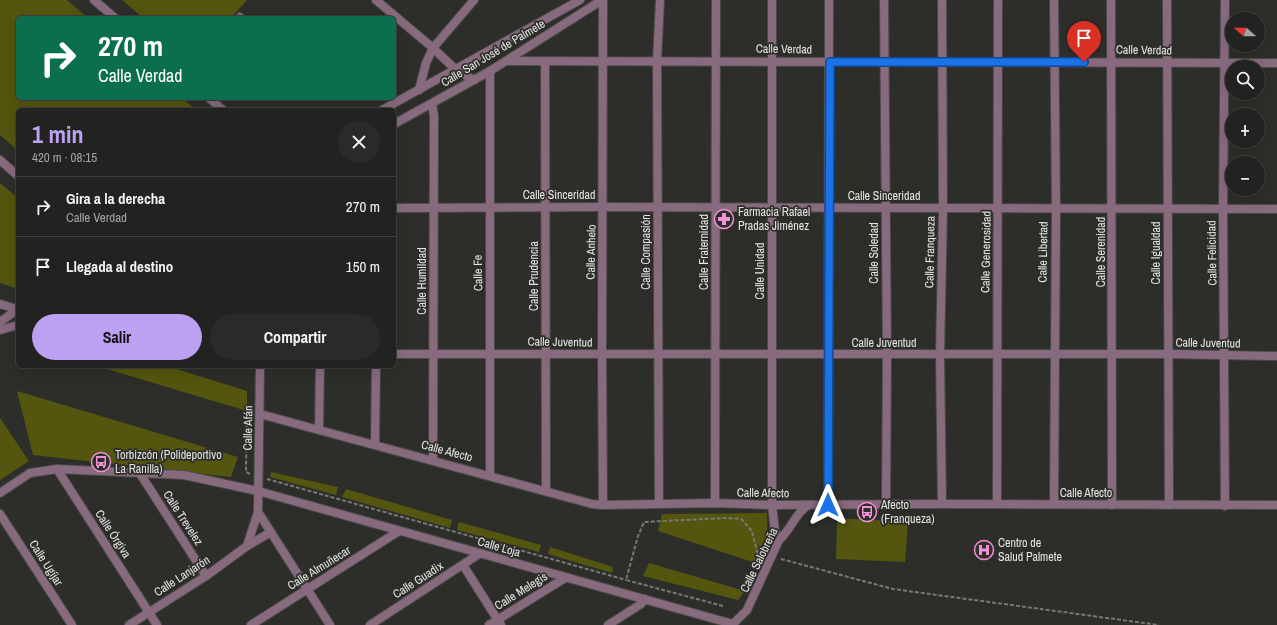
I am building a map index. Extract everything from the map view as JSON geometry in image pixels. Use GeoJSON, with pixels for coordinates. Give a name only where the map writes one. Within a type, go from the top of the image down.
{"type":"FeatureCollection","features":[{"type":"Feature","properties":{"kind":"street"},"geometry":{"type":"LineString","coordinates":[[94,0],[113,16]]}},
{"type":"Feature","properties":{"kind":"street"},"geometry":{"type":"LineString","coordinates":[[376,0],[395,16]]}},
{"type":"Feature","properties":{"kind":"street"},"geometry":{"type":"LineString","coordinates":[[419,90],[426,63],[433,48],[474,0]]}},
{"type":"Feature","properties":{"kind":"street","name":"Calle San José de Palmete"},"geometry":{"type":"LineString","coordinates":[[386,108],[580,0]]}},
{"type":"Feature","properties":{"kind":"street","name":"Calle San José de Palmete"},"geometry":{"type":"LineString","coordinates":[[396,123],[490,71],[603,0]]}},
{"type":"Feature","properties":{"kind":"street","name":"Calle Anhelo"},"geometry":{"type":"LineString","coordinates":[[603,0],[603,505]]}},
{"type":"Feature","properties":{"kind":"street","name":"Calle Compasión"},"geometry":{"type":"LineString","coordinates":[[659,504],[657,61],[660,0]]}},
{"type":"Feature","properties":{"kind":"street","name":"Calle Fraternidad"},"geometry":{"type":"LineString","coordinates":[[715,503],[716,0]]}},
{"type":"Feature","properties":{"kind":"street","name":"Calle Unidad"},"geometry":{"type":"LineString","coordinates":[[772,0],[772,506],[775,531],[779,540]]}},
{"type":"Feature","properties":{"kind":"street"},"geometry":{"type":"LineString","coordinates":[[828,505],[830,207],[829,0]]}},
{"type":"Feature","properties":{"kind":"street","name":"Calle Soledad"},"geometry":{"type":"LineString","coordinates":[[884,0],[887,354],[886,506]]}},
{"type":"Feature","properties":{"kind":"street","name":"Calle Franqueza"},"geometry":{"type":"LineString","coordinates":[[942,0],[943,208],[940,355],[942,504]]}},
{"type":"Feature","properties":{"kind":"street","name":"Calle Generosidad"},"geometry":{"type":"LineString","coordinates":[[997,504],[999,208],[998,0]]}},
{"type":"Feature","properties":{"kind":"street","name":"Calle Libertad"},"geometry":{"type":"LineString","coordinates":[[1054,0],[1056,209],[1054,504]]}},
{"type":"Feature","properties":{"kind":"street","name":"Calle Serenidad"},"geometry":{"type":"LineString","coordinates":[[1112,0],[1112,505]]}},
{"type":"Feature","properties":{"kind":"street","name":"Calle Igualdad"},"geometry":{"type":"LineString","coordinates":[[1167,0],[1169,505]]}},
{"type":"Feature","properties":{"kind":"street","name":"Calle Felicidad"},"geometry":{"type":"LineString","coordinates":[[1225,0],[1224,209],[1226,506]]}},
{"type":"Feature","properties":{"kind":"street"},"geometry":{"type":"LineString","coordinates":[[396,17],[433,48],[456,70],[474,80]]}},
{"type":"Feature","properties":{"kind":"street","name":"Calle Verdad"},"geometry":{"type":"LineString","coordinates":[[506,61],[1112,61],[1277,63]]}},
{"type":"Feature","properties":{"kind":"street","name":"Calle Prudencia"},"geometry":{"type":"LineString","coordinates":[[546,61],[546,491]]}},
{"type":"Feature","properties":{"kind":"street","name":"Calle Fe"},"geometry":{"type":"LineString","coordinates":[[490,71],[490,475]]}},
{"type":"Feature","properties":{"kind":"street"},"geometry":{"type":"LineString","coordinates":[[211,100],[221,108]]}},
{"type":"Feature","properties":{"kind":"street","name":"Calle Humildad"},"geometry":{"type":"LineString","coordinates":[[432,104],[434,116],[433,459]]}},
{"type":"Feature","properties":{"kind":"street"},"geometry":{"type":"LineString","coordinates":[[0,160],[16,174]]}},
{"type":"Feature","properties":{"kind":"street","name":"Calle Sinceridad"},"geometry":{"type":"LineString","coordinates":[[396,208],[830,207],[1277,210]]}},
{"type":"Feature","properties":{"kind":"street"},"geometry":{"type":"LineString","coordinates":[[0,304],[16,308]]}},
{"type":"Feature","properties":{"kind":"street"},"geometry":{"type":"LineString","coordinates":[[0,322],[16,310]]}},
{"type":"Feature","properties":{"kind":"street"},"geometry":{"type":"LineString","coordinates":[[0,330],[16,326]]}},
{"type":"Feature","properties":{"kind":"street","name":"Calle Juventud"},"geometry":{"type":"LineString","coordinates":[[396,354],[887,354],[1054,356],[1169,354],[1277,356]]}},
{"type":"Feature","properties":{"kind":"street","name":"Calle Afán"},"geometry":{"type":"LineString","coordinates":[[258,491],[257,414],[260,368]]}},
{"type":"Feature","properties":{"kind":"street"},"geometry":{"type":"LineString","coordinates":[[319,429],[320,368]]}},
{"type":"Feature","properties":{"kind":"street"},"geometry":{"type":"LineString","coordinates":[[375,444],[376,368]]}},
{"type":"Feature","properties":{"kind":"street","name":"Calle Afecto"},"geometry":{"type":"LineString","coordinates":[[257,414],[433,459],[592,504],[603,505],[715,503],[772,506],[886,506],[942,504],[1277,505]]}},
{"type":"Feature","properties":{"kind":"street","name":"Calle Loja"},"geometry":{"type":"LineString","coordinates":[[0,493],[30,473],[57,469],[184,475],[258,491],[479,554],[645,599],[732,625]]}},
{"type":"Feature","properties":{"kind":"street","name":"Calle Órgiva"},"geometry":{"type":"LineString","coordinates":[[57,469],[157,625]]}},
{"type":"Feature","properties":{"kind":"street","name":"Calle Trevelez"},"geometry":{"type":"LineString","coordinates":[[139,472],[206,576]]}},
{"type":"Feature","properties":{"kind":"street"},"geometry":{"type":"LineString","coordinates":[[247,546],[258,512],[258,491]]}},
{"type":"Feature","properties":{"kind":"street","name":"Calle Salobreña"},"geometry":{"type":"LineString","coordinates":[[732,625],[748,610],[779,540],[784,536],[799,511],[807,506]]}},
{"type":"Feature","properties":{"kind":"street"},"geometry":{"type":"LineString","coordinates":[[258,512],[330,625]]}},
{"type":"Feature","properties":{"kind":"street","name":"Calle Ugíjar"},"geometry":{"type":"LineString","coordinates":[[0,514],[72,625]]}},
{"type":"Feature","properties":{"kind":"street","name":"Calle Almuñecar"},"geometry":{"type":"LineString","coordinates":[[251,625],[399,531]]}},
{"type":"Feature","properties":{"kind":"street","name":"Calle Lanjarón"},"geometry":{"type":"LineString","coordinates":[[129,625],[206,576],[247,546],[271,532]]}},
{"type":"Feature","properties":{"kind":"street","name":"Calle Guadix"},"geometry":{"type":"LineString","coordinates":[[370,625],[479,554]]}},
{"type":"Feature","properties":{"kind":"street"},"geometry":{"type":"LineString","coordinates":[[463,565],[500,622]]}},
{"type":"Feature","properties":{"kind":"street","name":"Calle Melegis"},"geometry":{"type":"LineString","coordinates":[[489,625],[500,622],[565,578]]}},
{"type":"Feature","properties":{"kind":"street"},"geometry":{"type":"LineString","coordinates":[[608,625],[641,604],[645,599]]}},
{"type":"Feature","properties":{"kind":"path"},"geometry":{"type":"LineString","coordinates":[[257,414],[247,412],[246,469],[248,474],[723,606]]}},
{"type":"Feature","properties":{"kind":"path"},"geometry":{"type":"LineString","coordinates":[[626,580],[644,522],[724,518],[741,519],[752,531],[757,552],[893,589],[1159,625]]}},
{"type":"Feature","properties":{"kind":"shaded area"},"geometry":{"type":"Polygon","coordinates":[[[0,0],[67,0],[86,16],[16,16],[16,100],[184,100],[194,108],[16,108],[16,149],[0,135],[0,0]]]}},
{"type":"Feature","properties":{"kind":"shaded area"},"geometry":{"type":"Polygon","coordinates":[[[122,0],[247,0],[233,16],[141,16],[122,0]]]}},
{"type":"Feature","properties":{"kind":"shaded area"},"geometry":{"type":"Polygon","coordinates":[[[0,183],[16,196],[16,288],[0,283],[0,183]]]}},
{"type":"Feature","properties":{"kind":"shaded area"},"geometry":{"type":"Polygon","coordinates":[[[104,368],[173,368],[247,391],[247,411],[104,368]]]}},
{"type":"Feature","properties":{"kind":"shaded area"},"geometry":{"type":"Polygon","coordinates":[[[17,391],[238,457],[231,477],[33,455],[17,391]]]}},
{"type":"Feature","properties":{"kind":"shaded area"},"geometry":{"type":"Polygon","coordinates":[[[0,418],[29,461],[0,480],[0,418]]]}},
{"type":"Feature","properties":{"kind":"shaded area"},"geometry":{"type":"Polygon","coordinates":[[[271,472],[338,487],[336,495],[270,477],[271,472]]]}},
{"type":"Feature","properties":{"kind":"shaded area"},"geometry":{"type":"Polygon","coordinates":[[[346,489],[452,520],[450,528],[342,497],[346,489]]]}},
{"type":"Feature","properties":{"kind":"shaded area"},"geometry":{"type":"Polygon","coordinates":[[[767,513],[768,567],[658,531],[662,514],[767,513]]]}},
{"type":"Feature","properties":{"kind":"shaded area"},"geometry":{"type":"Polygon","coordinates":[[[837,518],[908,522],[905,562],[836,559],[837,518]]]}},
{"type":"Feature","properties":{"kind":"shaded area"},"geometry":{"type":"Polygon","coordinates":[[[459,522],[541,545],[539,552],[457,530],[459,522]]]}},
{"type":"Feature","properties":{"kind":"shaded area"},"geometry":{"type":"Polygon","coordinates":[[[550,547],[613,567],[612,573],[548,554],[550,547]]]}},
{"type":"Feature","properties":{"kind":"shaded area"},"geometry":{"type":"Polygon","coordinates":[[[649,563],[745,591],[738,600],[643,576],[649,563]]]}},
{"type":"Feature","properties":{"kind":"place","name":"Farmacia Rafael Pradas Jiménez"},"geometry":{"type":"Point","coordinates":[724,219]}},
{"type":"Feature","properties":{"kind":"place","name":"Torbizcón (Polideportivo La Ranilla)"},"geometry":{"type":"Point","coordinates":[101,462]}},
{"type":"Feature","properties":{"kind":"place","name":"Afecto (Franqueza)"},"geometry":{"type":"Point","coordinates":[867,512]}},
{"type":"Feature","properties":{"kind":"place","name":"Centro de Salud Palmete"},"geometry":{"type":"Point","coordinates":[984,550]}},
{"type":"Feature","properties":{"kind":"route"},"geometry":{"type":"LineString","coordinates":[[828,505],[830,62],[1084,62]]}}]}
